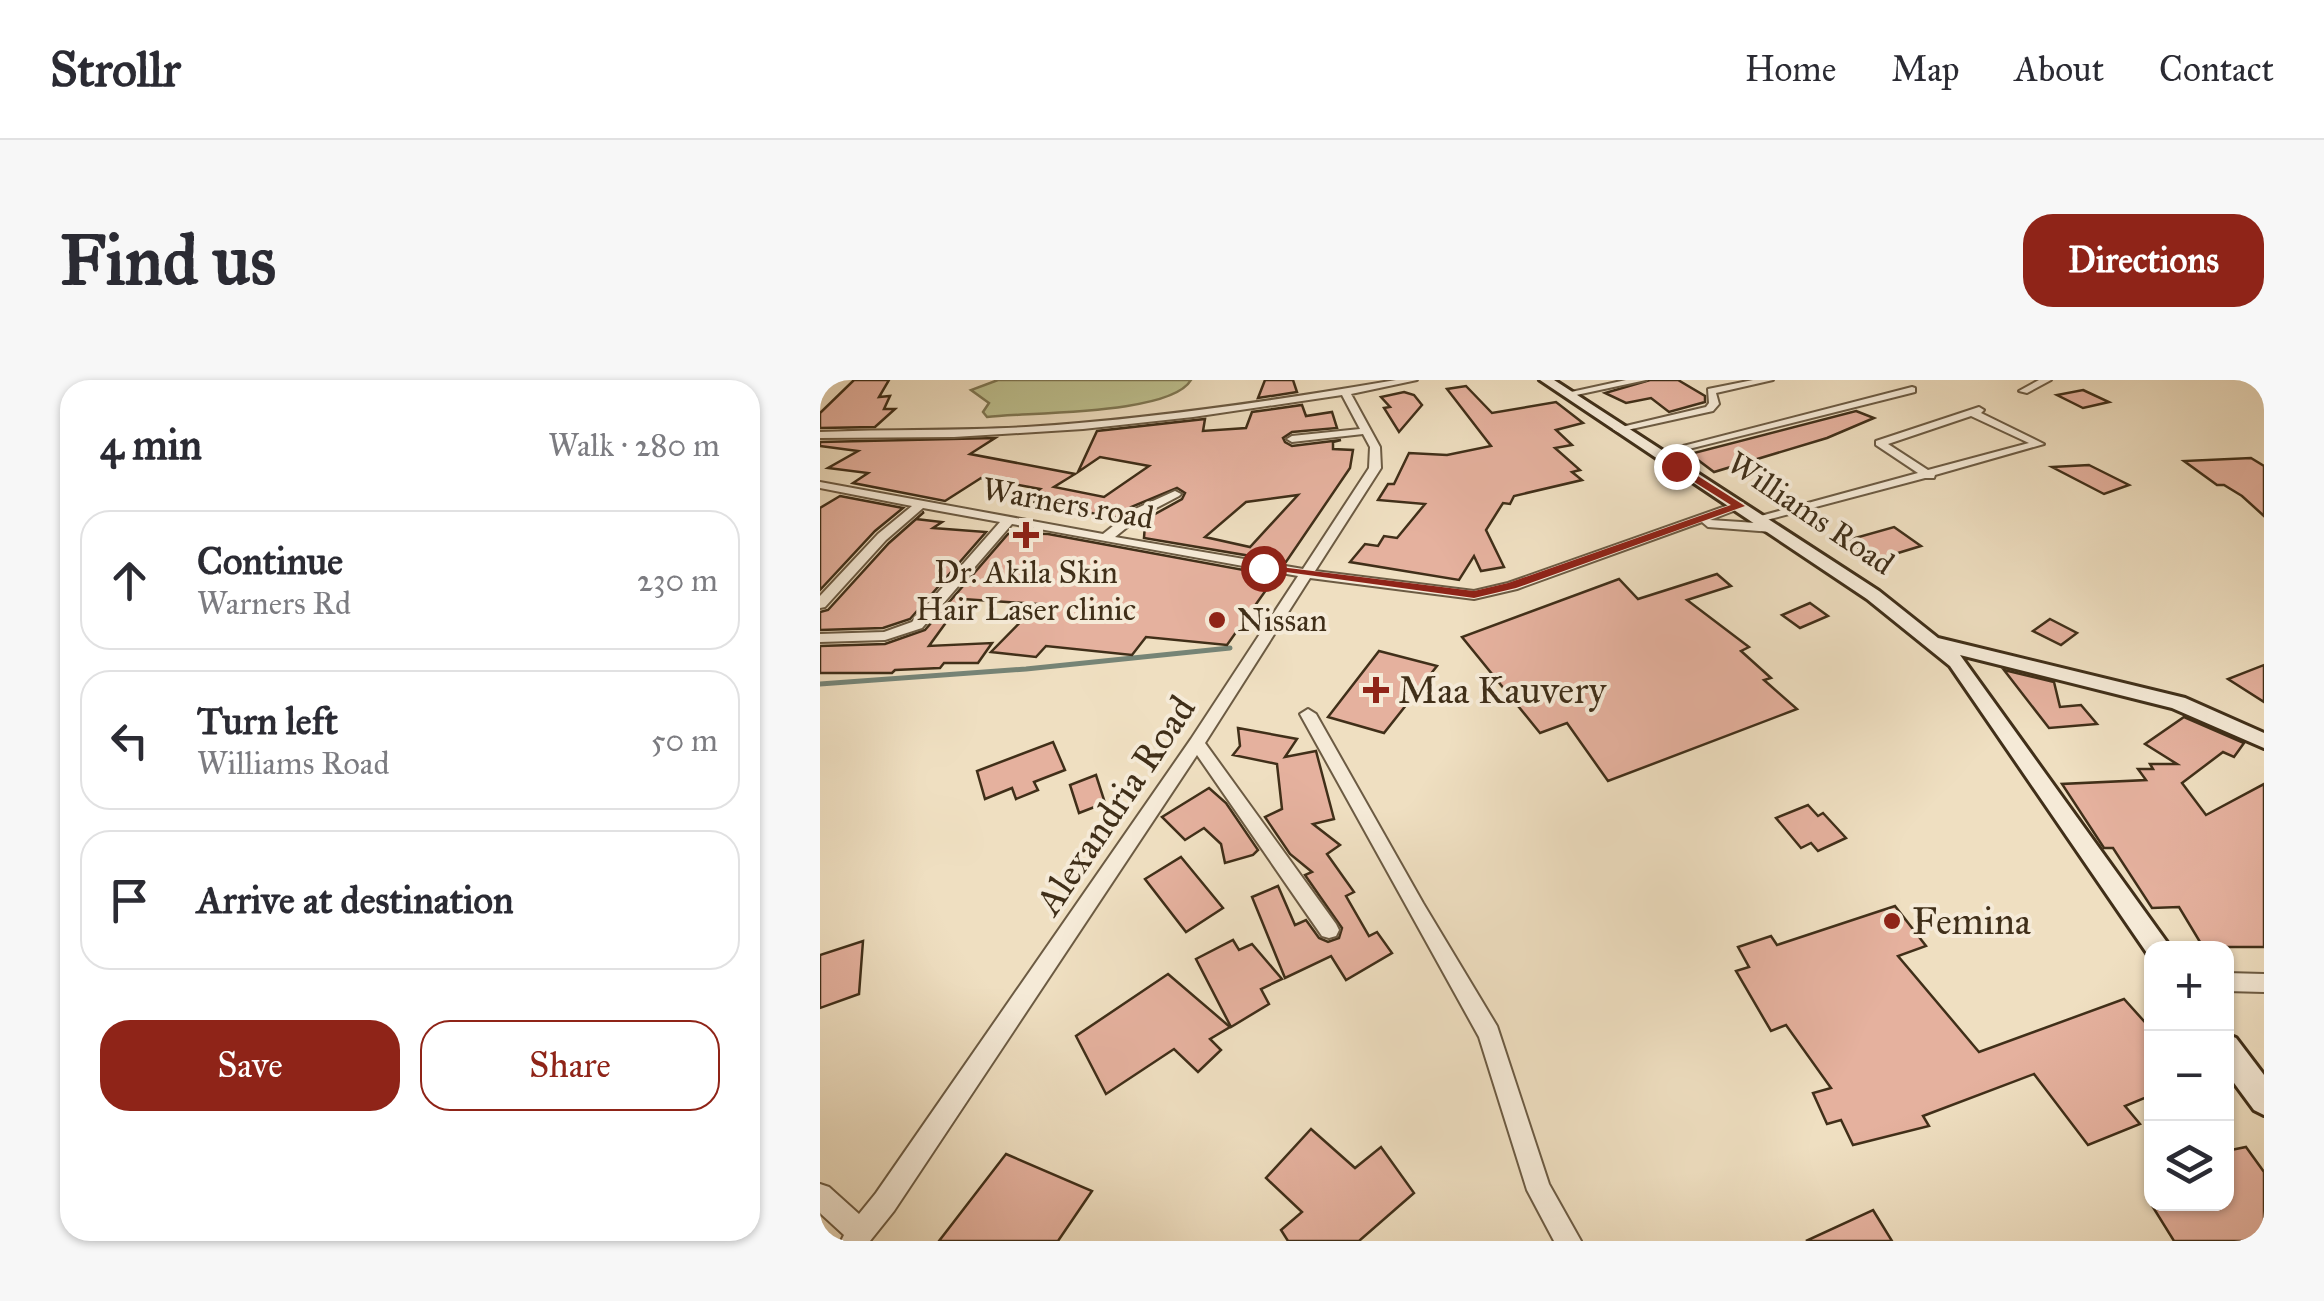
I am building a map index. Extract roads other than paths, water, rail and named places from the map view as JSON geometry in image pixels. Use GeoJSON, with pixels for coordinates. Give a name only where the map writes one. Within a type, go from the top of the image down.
{"type":"FeatureCollection","features":[{"type":"Feature","properties":{"kind":"street"},"geometry":{"type":"LineString","coordinates":[[820,435],[1025,429],[1345,392],[1412,380]]}},
{"type":"Feature","properties":{"kind":"street","name":"Williams Road"},"geometry":{"type":"LineString","coordinates":[[1546,380],[1873,595],[1957,662],[2153,941]]}},
{"type":"Feature","properties":{"kind":"street"},"geometry":{"type":"LineString","coordinates":[[1566,394],[1641,380]]}},
{"type":"Feature","properties":{"kind":"street"},"geometry":{"type":"LineString","coordinates":[[1618,428],[1709,410],[1714,404],[1710,391],[1768,380]]}},
{"type":"Feature","properties":{"kind":"street"},"geometry":{"type":"LineString","coordinates":[[2024,390],[2046,380]]}},
{"type":"Feature","properties":{"kind":"street"},"geometry":{"type":"LineString","coordinates":[[1658,454],[1912,390]]}},
{"type":"Feature","properties":{"kind":"street","name":"Alexandria Road"},"geometry":{"type":"LineString","coordinates":[[858,1237],[1197,743],[1375,468],[1375,447],[1345,392]]}},
{"type":"Feature","properties":{"kind":"street"},"geometry":{"type":"LineString","coordinates":[[1688,524],[1766,523],[1930,476],[2039,444],[1977,410],[1880,443],[1930,476]]}},
{"type":"Feature","properties":{"kind":"street"},"geometry":{"type":"LineString","coordinates":[[1292,439],[1366,431]]}},
{"type":"Feature","properties":{"kind":"street","name":"Warners road"},"geometry":{"type":"LineString","coordinates":[[823,489],[1263,568],[1474,594],[1512,586],[1740,506]]}},
{"type":"Feature","properties":{"kind":"street"},"geometry":{"type":"LineString","coordinates":[[1106,538],[1137,512],[1174,494]]}},
{"type":"Feature","properties":{"kind":"street"},"geometry":{"type":"LineString","coordinates":[[820,604],[882,537],[922,504]]}},
{"type":"Feature","properties":{"kind":"street"},"geometry":{"type":"LineString","coordinates":[[820,638],[885,636],[916,625],[1009,520]]}},
{"type":"Feature","properties":{"kind":"street","name":"Williams Road"},"geometry":{"type":"LineString","coordinates":[[1932,642],[2178,702],[2264,741]]}},
{"type":"Feature","properties":{"kind":"street"},"geometry":{"type":"LineString","coordinates":[[1308,714],[1489,1033],[1539,1190],[1568,1241]]}},
{"type":"Feature","properties":{"kind":"street"},"geometry":{"type":"LineString","coordinates":[[1197,743],[1329,930]]}},
{"type":"Feature","properties":{"kind":"street"},"geometry":{"type":"LineString","coordinates":[[2234,982],[2264,984]]}},
{"type":"Feature","properties":{"kind":"street"},"geometry":{"type":"LineString","coordinates":[[2234,1057],[2264,1100]]}},
{"type":"Feature","properties":{"kind":"street"},"geometry":{"type":"LineString","coordinates":[[820,1196],[858,1237]]}},
{"type":"Feature","properties":{"kind":"waterway"},"geometry":{"type":"LineString","coordinates":[[820,684],[1026,669],[1230,648]]}},
{"type":"Feature","properties":{"kind":"place","name":"Dr. Akila Skin Hair Laser clinic"},"geometry":{"type":"Point","coordinates":[1026,535]}},
{"type":"Feature","properties":{"kind":"place","name":"Nissan"},"geometry":{"type":"Point","coordinates":[1217,620]}},
{"type":"Feature","properties":{"kind":"place","name":"Maa Kauvery"},"geometry":{"type":"Point","coordinates":[1376,690]}},
{"type":"Feature","properties":{"kind":"place","name":"Femina"},"geometry":{"type":"Point","coordinates":[1892,921]}}]}
